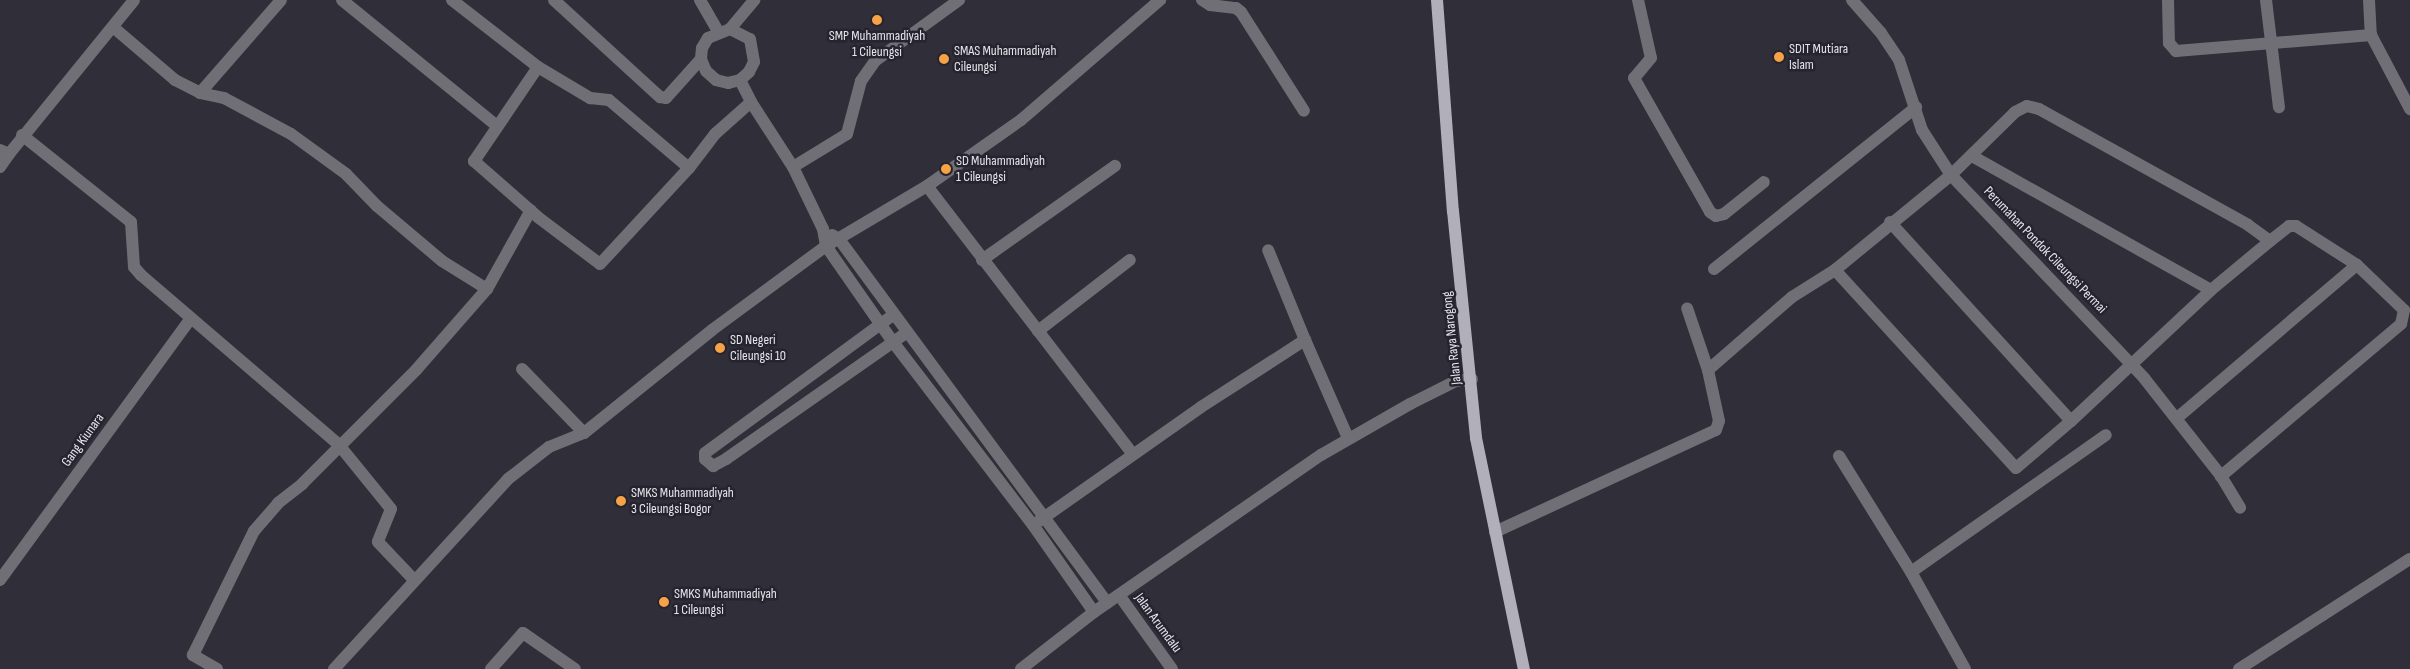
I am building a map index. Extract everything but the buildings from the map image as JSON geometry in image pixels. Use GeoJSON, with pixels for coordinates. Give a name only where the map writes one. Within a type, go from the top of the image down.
{"type":"FeatureCollection","features":[{"type":"Feature","properties":{"kind":"main road","name":"Jalan Raya Narogong"},"geometry":{"type":"LineString","coordinates":[[1437,0],[1453,211],[1472,379],[1476,438],[1524,669]]}},
{"type":"Feature","properties":{"kind":"street"},"geometry":{"type":"LineString","coordinates":[[0,166],[4,152],[22,136],[134,0]]}},
{"type":"Feature","properties":{"kind":"street"},"geometry":{"type":"LineString","coordinates":[[200,93],[281,0]]}},
{"type":"Feature","properties":{"kind":"street"},"geometry":{"type":"LineString","coordinates":[[342,0],[496,125]]}},
{"type":"Feature","properties":{"kind":"street"},"geometry":{"type":"LineString","coordinates":[[554,0],[660,97],[666,98],[701,59],[708,38],[724,30],[754,0]]}},
{"type":"Feature","properties":{"kind":"street"},"geometry":{"type":"LineString","coordinates":[[700,0],[724,30],[750,39],[755,50],[752,67],[740,80],[728,83],[716,80],[706,71],[701,59]]}},
{"type":"Feature","properties":{"kind":"street"},"geometry":{"type":"LineString","coordinates":[[793,168],[847,134],[861,81],[871,65],[959,0]]}},
{"type":"Feature","properties":{"kind":"street"},"geometry":{"type":"LineString","coordinates":[[334,669],[508,479],[549,447],[584,433],[698,342],[826,246],[839,240],[926,186],[1044,102],[1160,0]]}},
{"type":"Feature","properties":{"kind":"street"},"geometry":{"type":"LineString","coordinates":[[1202,0],[1210,5],[1236,8],[1241,12],[1304,112]]}},
{"type":"Feature","properties":{"kind":"street"},"geometry":{"type":"LineString","coordinates":[[1638,0],[1651,58],[1634,78],[1710,212],[1716,216],[1724,214],[1764,182]]}},
{"type":"Feature","properties":{"kind":"street","name":"Perumahan Pondok Cileungsi Permai"},"geometry":{"type":"LineString","coordinates":[[1852,0],[1892,48],[1916,107],[1922,130],[1951,174],[2131,364],[2177,418],[2221,476],[2240,508]]}},
{"type":"Feature","properties":{"kind":"street"},"geometry":{"type":"LineString","coordinates":[[2168,0],[2169,43],[2176,51],[2371,35]]}},
{"type":"Feature","properties":{"kind":"street"},"geometry":{"type":"LineString","coordinates":[[2266,0],[2279,108]]}},
{"type":"Feature","properties":{"kind":"street"},"geometry":{"type":"LineString","coordinates":[[2369,0],[2371,35],[2410,109]]}},
{"type":"Feature","properties":{"kind":"street"},"geometry":{"type":"LineString","coordinates":[[455,1],[538,67],[590,98],[610,100],[689,168]]}},
{"type":"Feature","properties":{"kind":"street"},"geometry":{"type":"LineString","coordinates":[[113,27],[175,80],[200,93],[224,98],[291,134],[346,174],[376,206],[442,261],[486,289]]}},
{"type":"Feature","properties":{"kind":"street"},"geometry":{"type":"LineString","coordinates":[[538,67],[496,125],[474,161],[531,210],[600,264],[689,168],[715,134],[751,102]]}},
{"type":"Feature","properties":{"kind":"street"},"geometry":{"type":"LineString","coordinates":[[740,80],[751,102],[793,168],[823,229],[826,246],[893,342],[1033,525],[1094,612]]}},
{"type":"Feature","properties":{"kind":"street"},"geometry":{"type":"LineString","coordinates":[[1708,370],[1792,297],[1835,270],[1890,222],[1951,174],[1972,156],[2015,112],[2027,106],[2039,109],[2248,225],[2270,241]]}},
{"type":"Feature","properties":{"kind":"street"},"geometry":{"type":"LineString","coordinates":[[1714,268],[1916,107]]}},
{"type":"Feature","properties":{"kind":"street"},"geometry":{"type":"LineString","coordinates":[[22,136],[123,213],[132,229],[134,267],[339,445],[391,509],[377,536],[378,542],[414,580]]}},
{"type":"Feature","properties":{"kind":"street"},"geometry":{"type":"LineString","coordinates":[[1972,156],[2211,290]]}},
{"type":"Feature","properties":{"kind":"street"},"geometry":{"type":"LineString","coordinates":[[982,260],[1115,166]]}},
{"type":"Feature","properties":{"kind":"street"},"geometry":{"type":"LineString","coordinates":[[926,186],[1133,454]]}},
{"type":"Feature","properties":{"kind":"street"},"geometry":{"type":"LineString","coordinates":[[218,669],[193,655],[254,531],[278,503],[302,484],[412,374],[486,289],[531,210]]}},
{"type":"Feature","properties":{"kind":"street"},"geometry":{"type":"LineString","coordinates":[[1890,222],[2071,421]]}},
{"type":"Feature","properties":{"kind":"street"},"geometry":{"type":"LineString","coordinates":[[1835,270],[2016,468],[2071,421],[2211,290],[2289,226],[2296,226],[2357,266],[2400,304],[2404,310],[2401,324],[2221,476]]}},
{"type":"Feature","properties":{"kind":"street"},"geometry":{"type":"LineString","coordinates":[[823,229],[839,240],[1107,603]]}},
{"type":"Feature","properties":{"kind":"street"},"geometry":{"type":"LineString","coordinates":[[1268,250],[1348,438]]}},
{"type":"Feature","properties":{"kind":"street"},"geometry":{"type":"LineString","coordinates":[[1038,331],[1130,260]]}},
{"type":"Feature","properties":{"kind":"street"},"geometry":{"type":"LineString","coordinates":[[2177,418],[2357,266]]}},
{"type":"Feature","properties":{"kind":"street"},"geometry":{"type":"LineString","coordinates":[[1495,532],[1716,430],[1719,421],[1708,370],[1687,308]]}},
{"type":"Feature","properties":{"kind":"street"},"geometry":{"type":"LineString","coordinates":[[893,315],[726,438],[704,458],[713,466],[726,459],[906,333]]}},
{"type":"Feature","properties":{"kind":"street","name":"Gang Kiunara"},"geometry":{"type":"LineString","coordinates":[[0,580],[191,318]]}},
{"type":"Feature","properties":{"kind":"street"},"geometry":{"type":"LineString","coordinates":[[1033,525],[1133,454],[1305,340]]}},
{"type":"Feature","properties":{"kind":"street"},"geometry":{"type":"LineString","coordinates":[[522,370],[584,433]]}},
{"type":"Feature","properties":{"kind":"street"},"geometry":{"type":"LineString","coordinates":[[1028,667],[1094,612],[1348,438],[1456,381],[1472,379]]}},
{"type":"Feature","properties":{"kind":"street"},"geometry":{"type":"LineString","coordinates":[[1911,572],[2106,435]]}},
{"type":"Feature","properties":{"kind":"street"},"geometry":{"type":"LineString","coordinates":[[1839,456],[1911,572],[1965,669]]}},
{"type":"Feature","properties":{"kind":"street"},"geometry":{"type":"LineString","coordinates":[[2239,669],[2410,559]]}},
{"type":"Feature","properties":{"kind":"street","name":"Jalan Arumdalu"},"geometry":{"type":"LineString","coordinates":[[1119,595],[1172,669]]}},
{"type":"Feature","properties":{"kind":"street"},"geometry":{"type":"LineString","coordinates":[[491,669],[523,633],[575,669]]}},
{"type":"Feature","properties":{"kind":"place","name":"SMP Muhammadiyah 1 Cileungsi"},"geometry":{"type":"Point","coordinates":[877,20]}},
{"type":"Feature","properties":{"kind":"place","name":"SDIT Mutiara Islam"},"geometry":{"type":"Point","coordinates":[1779,57]}},
{"type":"Feature","properties":{"kind":"place","name":"SMAS Muhammadiyah Cileungsi"},"geometry":{"type":"Point","coordinates":[944,59]}},
{"type":"Feature","properties":{"kind":"place","name":"SD Muhammadiyah 1 Cileungsi"},"geometry":{"type":"Point","coordinates":[946,169]}},
{"type":"Feature","properties":{"kind":"place","name":"SD Negeri Cileungsi 10"},"geometry":{"type":"Point","coordinates":[720,348]}},
{"type":"Feature","properties":{"kind":"place","name":"SMKS Muhammadiyah 3 Cileungsi Bogor"},"geometry":{"type":"Point","coordinates":[621,501]}},
{"type":"Feature","properties":{"kind":"place","name":"SMKS Muhammadiyah 1 Cileungsi"},"geometry":{"type":"Point","coordinates":[664,602]}}]}
